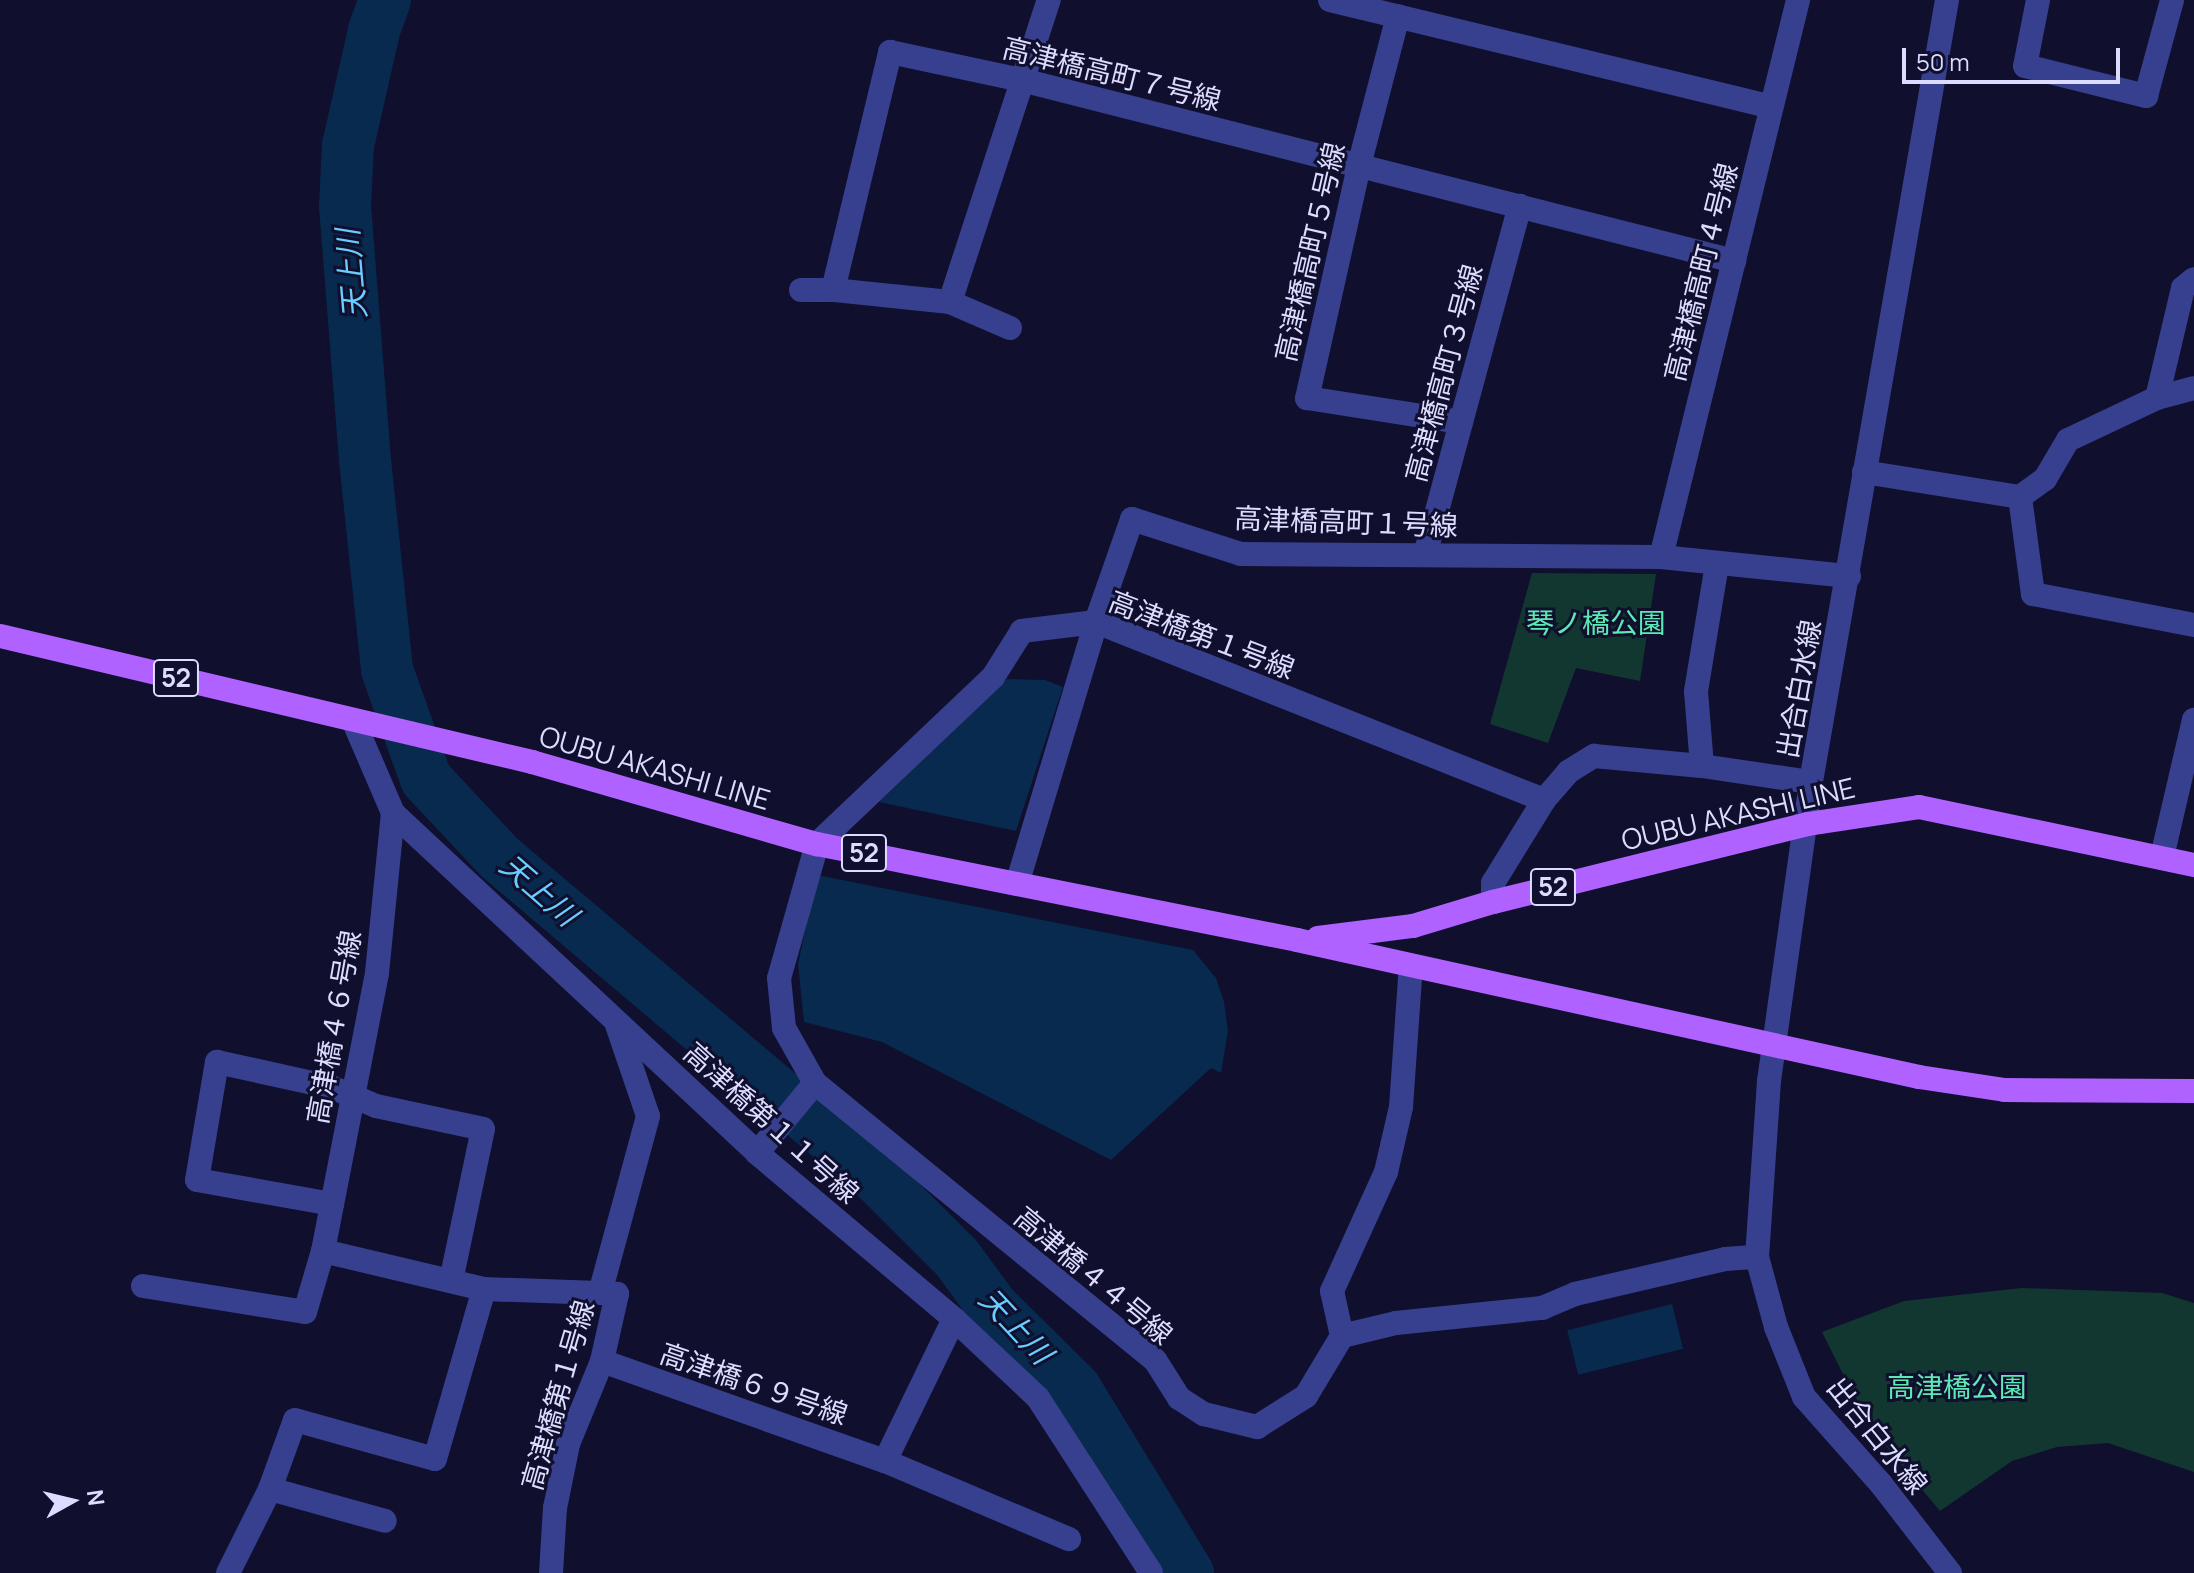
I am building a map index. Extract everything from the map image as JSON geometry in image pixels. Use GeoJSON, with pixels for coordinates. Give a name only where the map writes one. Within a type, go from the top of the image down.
{"type":"FeatureCollection","features":[{"type":"Feature","properties":{"kind":"main road","name":"OUBU AKASHI LINE"},"geometry":{"type":"LineString","coordinates":[[0,636],[532,762],[817,844],[1297,940],[1919,1077],[2005,1090],[2194,1091]]}},
{"type":"Feature","properties":{"kind":"main road","name":"OUBU AKASHI LINE"},"geometry":{"type":"LineString","coordinates":[[1297,940],[1413,926],[1493,902],[1808,824],[1919,807],[2194,865]]}},
{"type":"Feature","properties":{"kind":"street"},"geometry":{"type":"LineString","coordinates":[[950,302],[1049,0]]}},
{"type":"Feature","properties":{"kind":"street"},"geometry":{"type":"LineString","coordinates":[[1330,0],[1771,107]]}},
{"type":"Feature","properties":{"kind":"street","name":"高津橋高町４号線"},"geometry":{"type":"LineString","coordinates":[[1661,557],[1798,0]]}},
{"type":"Feature","properties":{"kind":"street","name":"出合白水線"},"geometry":{"type":"LineString","coordinates":[[1947,0],[1811,782],[1808,824],[1769,1081],[1757,1257],[1776,1327],[1804,1397],[1881,1484],[1950,1573]]}},
{"type":"Feature","properties":{"kind":"street"},"geometry":{"type":"LineString","coordinates":[[2038,0],[2025,66],[2146,96],[2172,0]]}},
{"type":"Feature","properties":{"kind":"street","name":"高津橋高町５号線"},"geometry":{"type":"LineString","coordinates":[[1398,16],[1359,166],[1307,398],[1461,422]]}},
{"type":"Feature","properties":{"kind":"street","name":"高津橋高町７号線"},"geometry":{"type":"LineString","coordinates":[[833,290],[890,52],[1022,80],[1734,261]]}},
{"type":"Feature","properties":{"kind":"street","name":"高津橋高町３号線"},"geometry":{"type":"LineString","coordinates":[[1425,555],[1520,206]]}},
{"type":"Feature","properties":{"kind":"street"},"geometry":{"type":"LineString","coordinates":[[2157,398],[2188,284]]}},
{"type":"Feature","properties":{"kind":"street"},"geometry":{"type":"LineString","coordinates":[[801,290],[833,290],[950,302],[1010,328]]}},
{"type":"Feature","properties":{"kind":"street"},"geometry":{"type":"LineString","coordinates":[[1864,472],[2020,497],[2045,479],[2068,440],[2157,398],[2194,388]]}},
{"type":"Feature","properties":{"kind":"street"},"geometry":{"type":"LineString","coordinates":[[2020,497],[2033,594],[2194,625]]}},
{"type":"Feature","properties":{"kind":"street","name":"高津橋高町１号線"},"geometry":{"type":"LineString","coordinates":[[1017,884],[1096,622],[1132,519],[1241,554],[1661,557],[1849,576]]}},
{"type":"Feature","properties":{"kind":"street"},"geometry":{"type":"LineString","coordinates":[[1702,766],[1696,691],[1717,564]]}},
{"type":"Feature","properties":{"kind":"street","name":"高津橋第１号線"},"geometry":{"type":"LineString","coordinates":[[817,844],[993,677],[1022,631],[1096,622],[1544,800]]}},
{"type":"Feature","properties":{"kind":"street","name":"高津橋第１１号線"},"geometry":{"type":"LineString","coordinates":[[353,720],[393,813],[757,1153],[954,1319],[1038,1398],[1151,1573]]}},
{"type":"Feature","properties":{"kind":"street"},"geometry":{"type":"LineString","coordinates":[[2162,857],[2194,720]]}},
{"type":"Feature","properties":{"kind":"street"},"geometry":{"type":"LineString","coordinates":[[1493,902],[1493,883],[1544,800],[1568,772],[1594,756],[1702,766],[1811,782]]}},
{"type":"Feature","properties":{"kind":"street","name":"高津橋４６号線"},"geometry":{"type":"LineString","coordinates":[[143,1286],[305,1312],[323,1251],[377,973],[393,813]]}},
{"type":"Feature","properties":{"kind":"street","name":"高津橋４４号線"},"geometry":{"type":"LineString","coordinates":[[817,844],[779,978],[784,1028],[815,1083],[1155,1360],[1179,1398],[1204,1414],[1257,1427],[1306,1396],[1342,1336]]}},
{"type":"Feature","properties":{"kind":"street"},"geometry":{"type":"LineString","coordinates":[[1411,965],[1401,1107],[1386,1172],[1332,1291],[1342,1336],[1396,1323],[1542,1308],[1575,1294],[1725,1259],[1757,1257]]}},
{"type":"Feature","properties":{"kind":"street","name":"高津橋第１号線"},"geometry":{"type":"LineString","coordinates":[[551,1573],[555,1508],[568,1444],[602,1361],[617,1294],[600,1293],[648,1116],[616,1022]]}},
{"type":"Feature","properties":{"kind":"street"},"geometry":{"type":"LineString","coordinates":[[332,1204],[197,1180],[217,1062],[331,1087],[352,1097],[483,1129],[451,1281]]}},
{"type":"Feature","properties":{"kind":"street"},"geometry":{"type":"LineString","coordinates":[[757,1153],[815,1083]]}},
{"type":"Feature","properties":{"kind":"street"},"geometry":{"type":"LineString","coordinates":[[323,1251],[484,1289],[600,1293]]}},
{"type":"Feature","properties":{"kind":"street"},"geometry":{"type":"LineString","coordinates":[[228,1573],[270,1489],[295,1420],[435,1459],[484,1289]]}},
{"type":"Feature","properties":{"kind":"street"},"geometry":{"type":"LineString","coordinates":[[885,1461],[954,1319]]}},
{"type":"Feature","properties":{"kind":"street","name":"高津橋６９号線"},"geometry":{"type":"LineString","coordinates":[[602,1361],[885,1461],[1069,1539]]}},
{"type":"Feature","properties":{"kind":"street"},"geometry":{"type":"LineString","coordinates":[[270,1489],[385,1521]]}},
{"type":"Feature","properties":{"kind":"green space","name":"琴ノ橋公園"},"geometry":{"type":"Polygon","coordinates":[[[1532,573],[1656,574],[1640,681],[1576,668],[1548,743],[1490,724],[1532,573]]]}},
{"type":"Feature","properties":{"kind":"green space","name":"高津橋公園"},"geometry":{"type":"Polygon","coordinates":[[[2022,1288],[2162,1293],[2194,1303],[2194,1472],[2108,1443],[2057,1447],[2012,1461],[1940,1511],[1889,1450],[1852,1392],[1822,1332],[1904,1301],[2022,1288]]]}},
{"type":"Feature","properties":{"kind":"water"},"geometry":{"type":"Polygon","coordinates":[[[1007,679],[1045,680],[1063,687],[1016,831],[879,802],[1007,679]]]}},
{"type":"Feature","properties":{"kind":"water"},"geometry":{"type":"Polygon","coordinates":[[[817,875],[1193,950],[1216,978],[1224,1002],[1228,1031],[1221,1073],[1211,1068],[1111,1160],[882,1042],[804,1022],[798,964],[817,875]]]}},
{"type":"Feature","properties":{"kind":"water"},"geometry":{"type":"Polygon","coordinates":[[[1672,1304],[1683,1349],[1578,1375],[1567,1330],[1672,1304]]]}},
{"type":"Feature","properties":{"kind":"waterway","name":"天上川"},"geometry":{"type":"LineString","coordinates":[[385,0],[374,31],[348,145],[345,206],[365,460],[387,670],[426,779],[500,858],[865,1166],[957,1258],[992,1306],[1075,1388],[1188,1573]]}}]}
